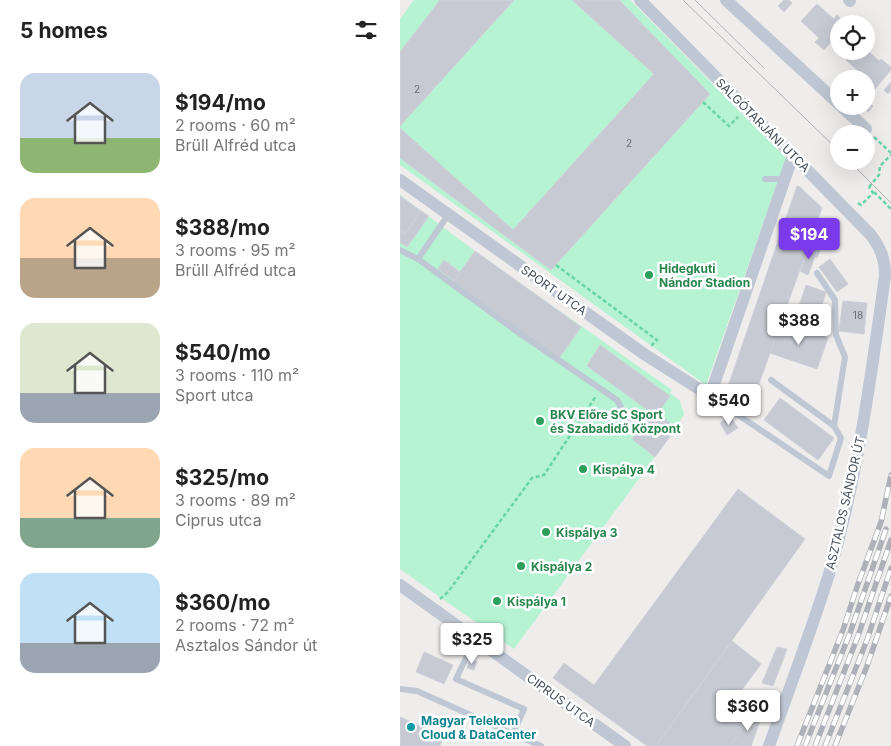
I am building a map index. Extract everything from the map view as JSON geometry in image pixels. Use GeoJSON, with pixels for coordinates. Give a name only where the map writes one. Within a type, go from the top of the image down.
{"type":"FeatureCollection","features":[{"type":"Feature","properties":{"kind":"street","name":"SALGÓTARJÁNI UTCA"},"geometry":{"type":"LineString","coordinates":[[640,0],[745,109],[870,234],[882,253]]}},
{"type":"Feature","properties":{"kind":"street"},"geometry":{"type":"LineString","coordinates":[[726,0],[830,96]]}},
{"type":"Feature","properties":{"kind":"street"},"geometry":{"type":"LineString","coordinates":[[851,115],[862,125]]}},
{"type":"Feature","properties":{"kind":"street"},"geometry":{"type":"LineString","coordinates":[[710,396],[793,155]]}},
{"type":"Feature","properties":{"kind":"street","name":"SPORT UTCA"},"geometry":{"type":"LineString","coordinates":[[400,180],[644,354],[710,396]]}},
{"type":"Feature","properties":{"kind":"street","name":"ASZTALOS SÁNDOR ÚT"},"geometry":{"type":"LineString","coordinates":[[769,746],[829,574],[848,498],[870,386],[885,276],[885,264],[882,253]]}},
{"type":"Feature","properties":{"kind":"street","name":"CIPRUS UTCA"},"geometry":{"type":"LineString","coordinates":[[400,586],[625,746]]}},
{"type":"Feature","properties":{"kind":"lane"},"geometry":{"type":"LineString","coordinates":[[764,179],[785,179]]}},
{"type":"Feature","properties":{"kind":"lane"},"geometry":{"type":"LineString","coordinates":[[418,259],[448,215]]}},
{"type":"Feature","properties":{"kind":"lane"},"geometry":{"type":"LineString","coordinates":[[400,250],[418,259],[530,341],[601,388],[617,400],[625,415],[636,425]]}},
{"type":"Feature","properties":{"kind":"lane"},"geometry":{"type":"LineString","coordinates":[[817,273],[835,300],[836,335],[845,357],[834,426]]}},
{"type":"Feature","properties":{"kind":"lane"},"geometry":{"type":"LineString","coordinates":[[710,396],[828,476],[841,438],[834,426],[771,380]]}},
{"type":"Feature","properties":{"kind":"lane"},"geometry":{"type":"LineString","coordinates":[[475,639],[456,679],[524,710],[513,734]]}},
{"type":"Feature","properties":{"kind":"lane"},"geometry":{"type":"LineString","coordinates":[[400,689],[417,691],[541,746]]}},
{"type":"Feature","properties":{"kind":"path"},"geometry":{"type":"LineString","coordinates":[[703,102],[729,126]]}},
{"type":"Feature","properties":{"kind":"path"},"geometry":{"type":"LineString","coordinates":[[869,187],[879,175],[880,166],[891,154],[875,138]]}},
{"type":"Feature","properties":{"kind":"path"},"geometry":{"type":"LineString","coordinates":[[855,199],[861,205],[873,193],[869,187]]}},
{"type":"Feature","properties":{"kind":"path"},"geometry":{"type":"LineString","coordinates":[[869,187],[891,209]]}},
{"type":"Feature","properties":{"kind":"path"},"geometry":{"type":"LineString","coordinates":[[556,265],[657,340]]}},
{"type":"Feature","properties":{"kind":"path"},"geometry":{"type":"LineString","coordinates":[[430,607],[448,592],[532,478],[544,474],[601,388]]}},
{"type":"Feature","properties":{"kind":"green space","name":"Hidegkuti Nándor Stadion"},"geometry":{"type":"Polygon","coordinates":[[[414,0],[630,0],[786,158],[706,385],[400,165],[400,19],[414,0]]]}},
{"type":"Feature","properties":{"kind":"green space","name":"BKV Előre SC Sport és Szabadidő Központ"},"geometry":{"type":"Polygon","coordinates":[[[400,195],[479,254],[672,390],[670,393],[680,401],[684,414],[676,428],[514,649],[400,569],[400,195]]]}},
{"type":"Feature","properties":{"kind":"building"},"geometry":{"type":"Polygon","coordinates":[[[440,0],[514,0],[400,126],[400,52],[440,0]]]}},
{"type":"Feature","properties":{"kind":"building"},"geometry":{"type":"Polygon","coordinates":[[[572,0],[619,0],[710,94],[551,270],[400,158],[400,128],[513,230],[654,74],[572,0]]]}},
{"type":"Feature","properties":{"kind":"building"},"geometry":{"type":"Polygon","coordinates":[[[784,0],[789,0],[792,3],[784,12],[778,6],[784,0]]]}},
{"type":"Feature","properties":{"kind":"building"},"geometry":{"type":"Polygon","coordinates":[[[817,4],[830,15],[830,43],[824,50],[815,42],[819,38],[801,21],[817,4]]]}},
{"type":"Feature","properties":{"kind":"building"},"geometry":{"type":"Polygon","coordinates":[[[875,57],[879,61],[881,59],[891,67],[891,70],[875,89],[875,70],[857,70],[846,60],[875,60],[875,57]]]}},
{"type":"Feature","properties":{"kind":"building"},"geometry":{"type":"Polygon","coordinates":[[[891,82],[891,91],[888,94],[884,90],[891,82]]]}},
{"type":"Feature","properties":{"kind":"building"},"geometry":{"type":"Polygon","coordinates":[[[797,186],[822,208],[749,412],[725,395],[797,186]]]}},
{"type":"Feature","properties":{"kind":"building"},"geometry":{"type":"Polygon","coordinates":[[[400,196],[421,211],[405,234],[400,230],[400,196]]]}},
{"type":"Feature","properties":{"kind":"building"},"geometry":{"type":"Polygon","coordinates":[[[421,211],[429,216],[407,247],[400,242],[400,230],[405,234],[421,211]]]}},
{"type":"Feature","properties":{"kind":"building"},"geometry":{"type":"Polygon","coordinates":[[[809,247],[820,251],[817,258],[815,257],[808,275],[800,271],[809,247]]]}},
{"type":"Feature","properties":{"kind":"building"},"geometry":{"type":"Polygon","coordinates":[[[475,251],[581,327],[557,361],[450,286],[475,251]]]}},
{"type":"Feature","properties":{"kind":"building"},"geometry":{"type":"Polygon","coordinates":[[[830,259],[848,284],[837,292],[819,267],[830,259]]]}},
{"type":"Feature","properties":{"kind":"building"},"geometry":{"type":"Polygon","coordinates":[[[444,260],[460,272],[454,281],[438,269],[444,260]]]}},
{"type":"Feature","properties":{"kind":"building"},"geometry":{"type":"Polygon","coordinates":[[[806,285],[826,292],[819,315],[823,316],[819,329],[794,321],[806,285]]]}},
{"type":"Feature","properties":{"kind":"building"},"geometry":{"type":"Polygon","coordinates":[[[843,301],[867,303],[864,334],[839,331],[843,301]]]}},
{"type":"Feature","properties":{"kind":"building"},"geometry":{"type":"Polygon","coordinates":[[[781,322],[828,338],[817,369],[770,353],[781,322]]]}},
{"type":"Feature","properties":{"kind":"building"},"geometry":{"type":"Polygon","coordinates":[[[600,345],[670,396],[656,416],[587,366],[600,345]]]}},
{"type":"Feature","properties":{"kind":"building"},"geometry":{"type":"Polygon","coordinates":[[[780,398],[834,438],[818,460],[764,420],[780,398]]]}},
{"type":"Feature","properties":{"kind":"building"},"geometry":{"type":"Polygon","coordinates":[[[652,413],[656,416],[658,413],[676,428],[655,457],[632,439],[652,413]]]}},
{"type":"Feature","properties":{"kind":"building"},"geometry":{"type":"Polygon","coordinates":[[[730,416],[738,428],[727,435],[720,423],[730,416]]]}},
{"type":"Feature","properties":{"kind":"building"},"geometry":{"type":"Polygon","coordinates":[[[738,489],[805,539],[656,746],[647,746],[553,678],[564,663],[594,685],[738,489]]]}},
{"type":"Feature","properties":{"kind":"building"},"geometry":{"type":"Polygon","coordinates":[[[732,641],[761,664],[738,695],[756,710],[730,746],[656,746],[732,641]]]}},
{"type":"Feature","properties":{"kind":"building"},"geometry":{"type":"Polygon","coordinates":[[[777,647],[787,649],[773,686],[762,683],[777,647]]]}},
{"type":"Feature","properties":{"kind":"building"},"geometry":{"type":"Polygon","coordinates":[[[424,652],[453,665],[444,684],[416,672],[424,652]]]}},
{"type":"Feature","properties":{"kind":"building"},"geometry":{"type":"Polygon","coordinates":[[[470,660],[477,662],[474,670],[467,668],[470,660]]]}},
{"type":"Feature","properties":{"kind":"building"},"geometry":{"type":"Polygon","coordinates":[[[756,710],[762,716],[751,746],[730,746],[756,710]]]}},
{"type":"Feature","properties":{"kind":"building","name":"Magyar Telekom Cloud & DataCenter"},"geometry":{"type":"Polygon","coordinates":[[[400,717],[444,736],[440,746],[400,746],[400,717]]]}},
{"type":"Feature","properties":{"kind":"tram line"},"geometry":{"type":"LineString","coordinates":[[683,0],[830,142]]}},
{"type":"Feature","properties":{"kind":"tram line"},"geometry":{"type":"LineString","coordinates":[[695,0],[764,68]]}},
{"type":"Feature","properties":{"kind":"tram line"},"geometry":{"type":"LineString","coordinates":[[858,170],[891,203]]}},
{"type":"Feature","properties":{"kind":"railway"},"geometry":{"type":"LineString","coordinates":[[797,746],[843,630],[881,522],[891,475]]}},
{"type":"Feature","properties":{"kind":"railway"},"geometry":{"type":"LineString","coordinates":[[805,746],[850,633],[886,529]]}},
{"type":"Feature","properties":{"kind":"railway"},"geometry":{"type":"LineString","coordinates":[[815,746],[858,636],[891,540]]}},
{"type":"Feature","properties":{"kind":"railway"},"geometry":{"type":"LineString","coordinates":[[825,746],[867,640],[891,568]]}},
{"type":"Feature","properties":{"kind":"railway"},"geometry":{"type":"LineString","coordinates":[[835,746],[867,666],[891,596]]}},
{"type":"Feature","properties":{"kind":"place","name":"Hidegkuti Nándor Stadion"},"geometry":{"type":"Point","coordinates":[649,275]}},
{"type":"Feature","properties":{"kind":"place","name":"BKV Előre SC Sport és Szabadidő Központ"},"geometry":{"type":"Point","coordinates":[540,421]}},
{"type":"Feature","properties":{"kind":"place","name":"Kispálya 4"},"geometry":{"type":"Point","coordinates":[583,469]}},
{"type":"Feature","properties":{"kind":"place","name":"Kispálya 3"},"geometry":{"type":"Point","coordinates":[546,532]}},
{"type":"Feature","properties":{"kind":"place","name":"Kispálya 2"},"geometry":{"type":"Point","coordinates":[521,566]}},
{"type":"Feature","properties":{"kind":"place","name":"Kispálya 1"},"geometry":{"type":"Point","coordinates":[497,601]}},
{"type":"Feature","properties":{"kind":"place","name":"Magyar Telekom Cloud & DataCenter"},"geometry":{"type":"Point","coordinates":[411,727]}}]}
